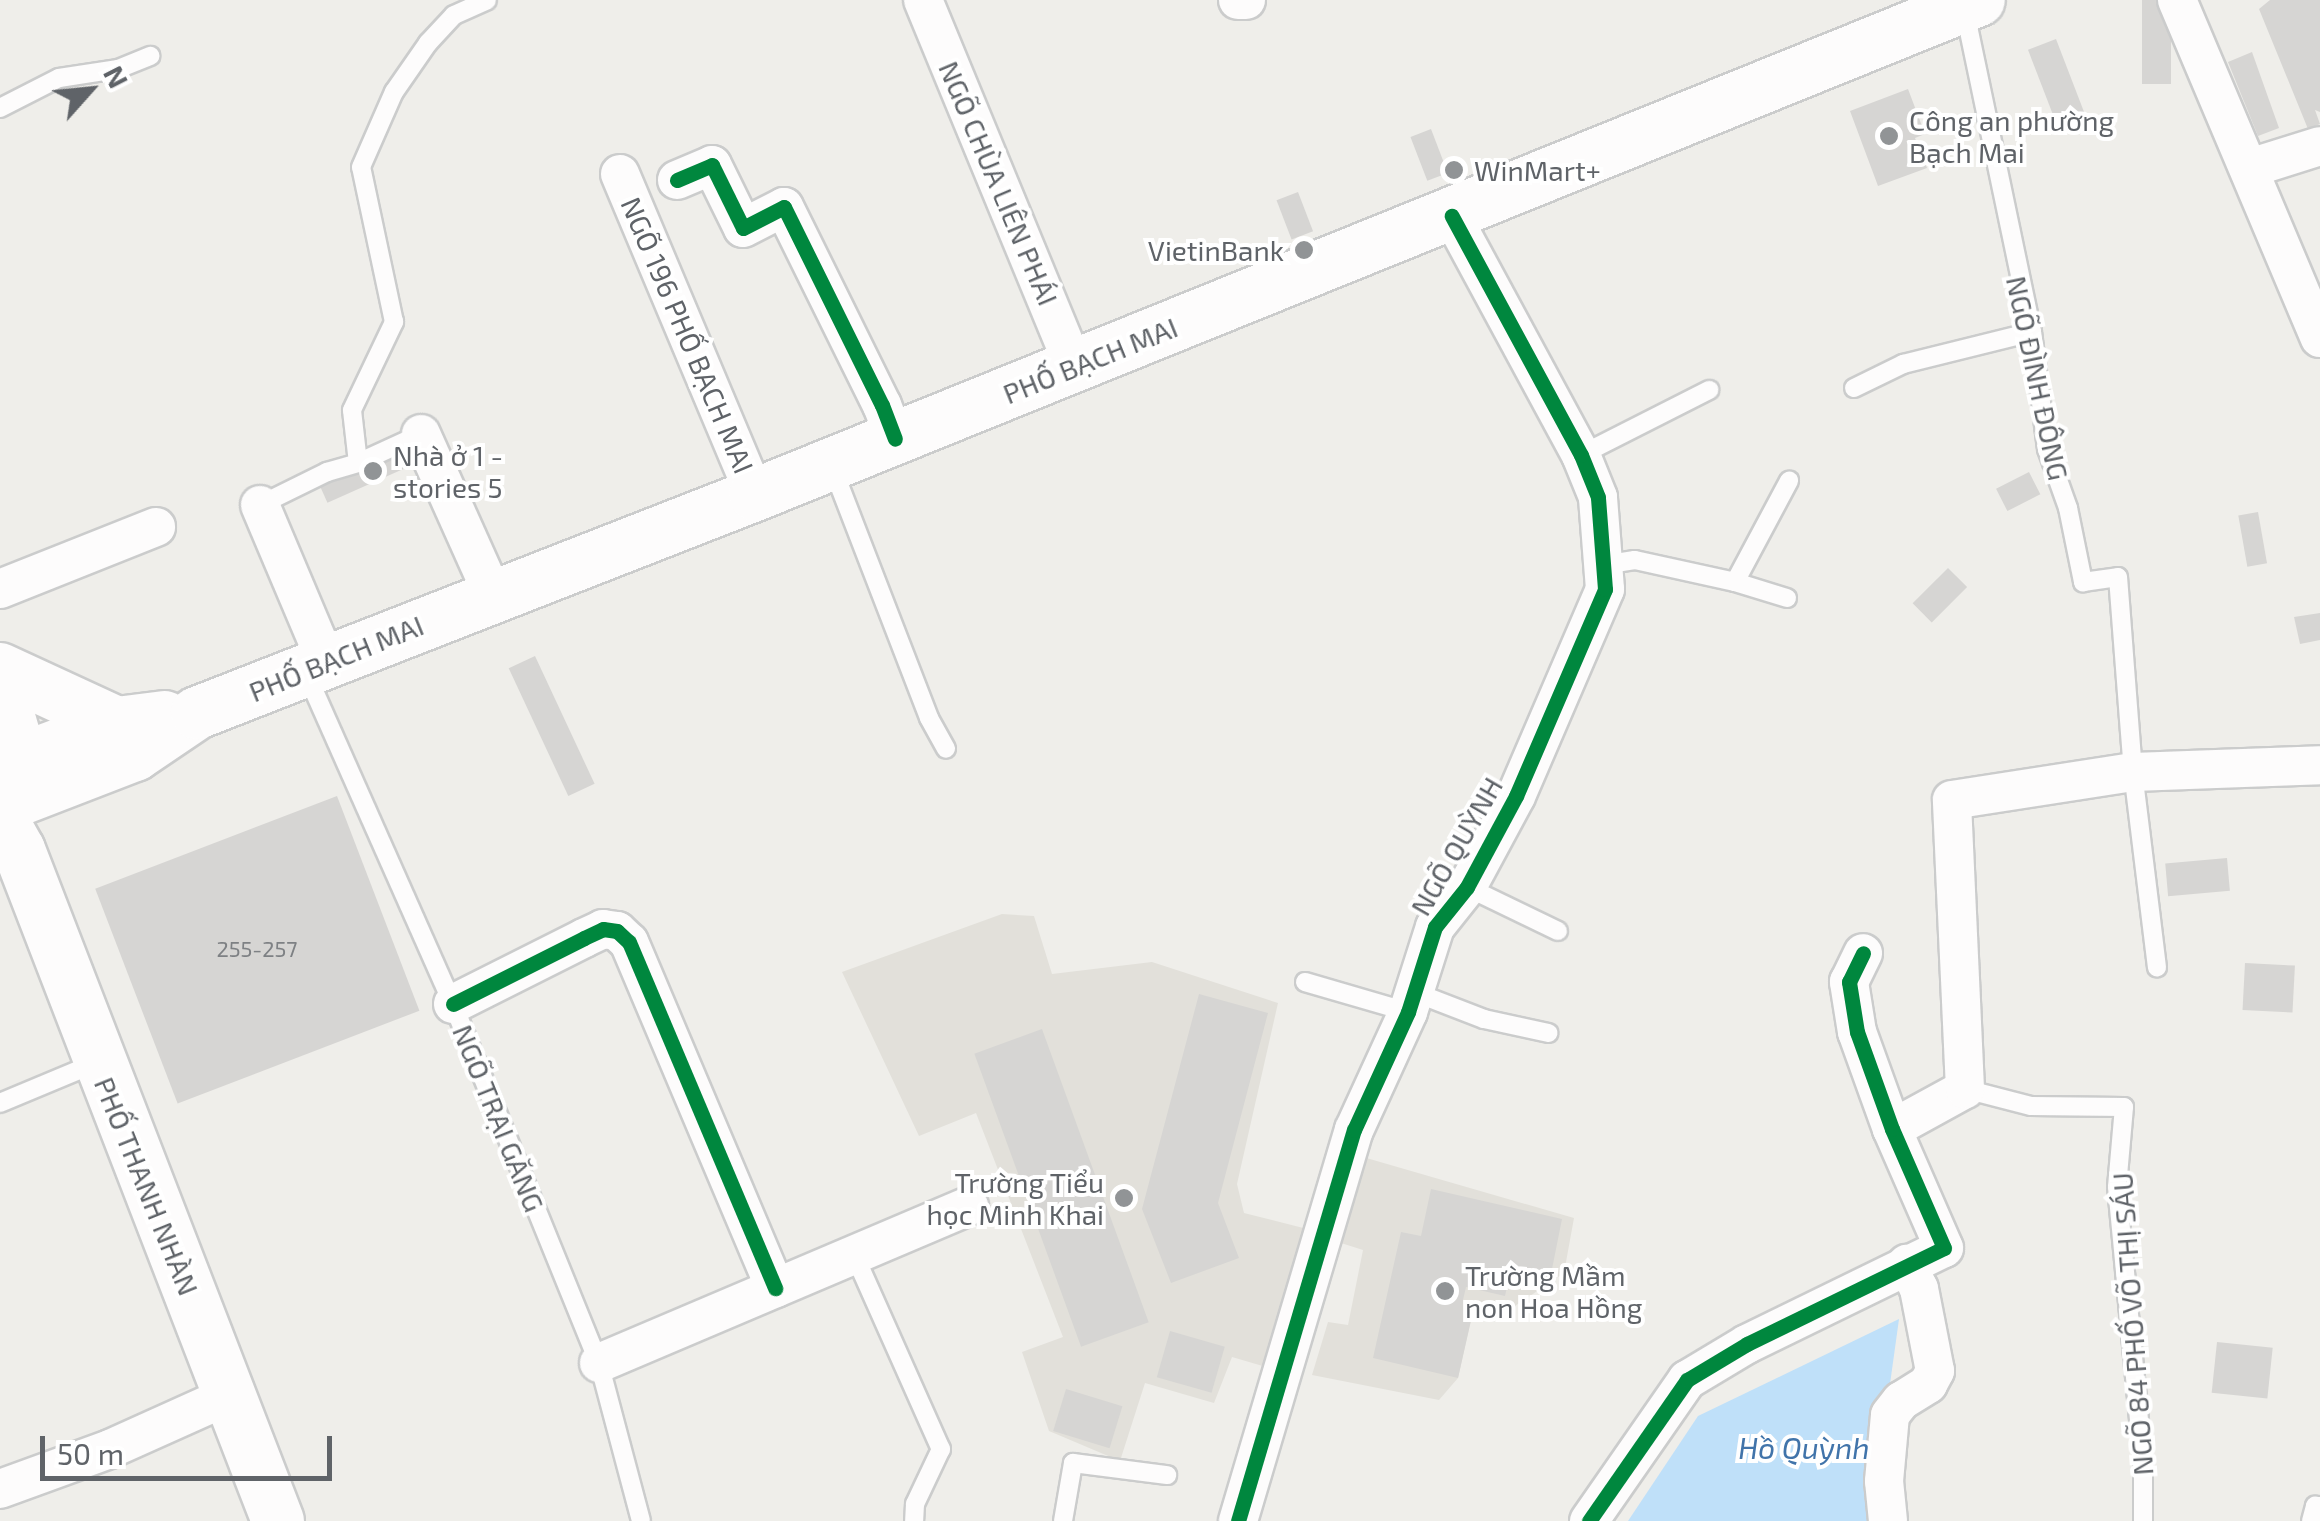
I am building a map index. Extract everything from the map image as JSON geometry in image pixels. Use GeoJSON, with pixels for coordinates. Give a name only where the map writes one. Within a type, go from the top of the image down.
{"type":"FeatureCollection","features":[{"type":"Feature","properties":{"kind":"main road","name":"PHỐ BẠCH MAI"},"geometry":{"type":"LineString","coordinates":[[12,799],[134,755],[197,713],[1452,216],[1952,6]]}},
{"type":"Feature","properties":{"kind":"main road"},"geometry":{"type":"LineString","coordinates":[[0,669],[117,723]]}},
{"type":"Feature","properties":{"kind":"main road","name":"PHỐ THANH NHÀN"},"geometry":{"type":"LineString","coordinates":[[0,686],[12,799],[98,1062],[278,1521]]}},
{"type":"Feature","properties":{"kind":"main road","name":"PHỐ BẠCH MAI"},"geometry":{"type":"LineString","coordinates":[[12,799],[117,723],[197,713]]}},
{"type":"Feature","properties":{"kind":"street","name":"NGÕ CHÙA LIÊN PHÁI"},"geometry":{"type":"LineString","coordinates":[[923,0],[1074,366]]}},
{"type":"Feature","properties":{"kind":"street"},"geometry":{"type":"LineString","coordinates":[[1238,0],[1246,0]]}},
{"type":"Feature","properties":{"kind":"street"},"geometry":{"type":"LineString","coordinates":[[2177,0],[2320,338]]}},
{"type":"Feature","properties":{"kind":"street"},"geometry":{"type":"LineString","coordinates":[[2250,168],[2320,146]]}},
{"type":"Feature","properties":{"kind":"street","name":"NGÕ 196 PHỐ BẠCH MAI"},"geometry":{"type":"LineString","coordinates":[[676,180],[712,165],[743,228],[784,207],[882,404],[895,439]]}},
{"type":"Feature","properties":{"kind":"street","name":"NGÕ 196 PHỐ BẠCH MAI"},"geometry":{"type":"LineString","coordinates":[[620,174],[755,495]]}},
{"type":"Feature","properties":{"kind":"street","name":"NGÕ QUỲNH"},"geometry":{"type":"LineString","coordinates":[[1238,1521],[1354,1130],[1411,1002],[1435,926],[1466,887],[1516,796],[1604,588],[1598,497],[1581,455],[1452,216]]}},
{"type":"Feature","properties":{"kind":"street"},"geometry":{"type":"LineString","coordinates":[[420,434],[493,595]]}},
{"type":"Feature","properties":{"kind":"street"},"geometry":{"type":"LineString","coordinates":[[260,506],[315,665]]}},
{"type":"Feature","properties":{"kind":"street"},"geometry":{"type":"LineString","coordinates":[[0,589],[156,527]]}},
{"type":"Feature","properties":{"kind":"street"},"geometry":{"type":"LineString","coordinates":[[1892,1129],[1965,1089],[1952,800],[2134,772],[2320,765]]}},
{"type":"Feature","properties":{"kind":"street"},"geometry":{"type":"LineString","coordinates":[[453,1004],[603,929],[617,931],[630,942],[774,1288]]}},
{"type":"Feature","properties":{"kind":"street"},"geometry":{"type":"LineString","coordinates":[[1589,1521],[1687,1380],[1747,1344],[1907,1264],[1959,1248],[1892,1129],[1857,1032],[1848,982],[1863,953]]}},
{"type":"Feature","properties":{"kind":"street"},"geometry":{"type":"LineString","coordinates":[[600,1363],[970,1206]]}},
{"type":"Feature","properties":{"kind":"street"},"geometry":{"type":"LineString","coordinates":[[1888,1521],[1884,1480],[1890,1415],[1900,1402],[1928,1384],[1935,1371],[1919,1290],[1907,1264]]}},
{"type":"Feature","properties":{"kind":"street"},"geometry":{"type":"LineString","coordinates":[[0,1488],[110,1448],[230,1395]]}},
{"type":"Feature","properties":{"kind":"lane"},"geometry":{"type":"LineString","coordinates":[[358,463],[352,410],[394,322],[361,166],[394,92],[428,43],[454,15],[487,0]]}},
{"type":"Feature","properties":{"kind":"lane","name":"NGÕ ĐÌNH ĐÔNG"},"geometry":{"type":"LineString","coordinates":[[1952,6],[2032,332],[2048,449],[2068,508],[2083,582],[2118,577],[2134,772]]}},
{"type":"Feature","properties":{"kind":"lane"},"geometry":{"type":"LineString","coordinates":[[0,108],[59,78],[118,69],[150,56]]}},
{"type":"Feature","properties":{"kind":"lane"},"geometry":{"type":"LineString","coordinates":[[1854,388],[1921,359],[2032,332]]}},
{"type":"Feature","properties":{"kind":"lane"},"geometry":{"type":"LineString","coordinates":[[1581,455],[1709,390]]}},
{"type":"Feature","properties":{"kind":"lane"},"geometry":{"type":"LineString","coordinates":[[260,506],[327,472],[358,463],[420,434]]}},
{"type":"Feature","properties":{"kind":"lane"},"geometry":{"type":"LineString","coordinates":[[831,464],[922,701],[946,749]]}},
{"type":"Feature","properties":{"kind":"lane"},"geometry":{"type":"LineString","coordinates":[[1735,582],[1789,481]]}},
{"type":"Feature","properties":{"kind":"lane"},"geometry":{"type":"LineString","coordinates":[[1603,565],[1635,560],[1787,598]]}},
{"type":"Feature","properties":{"kind":"lane","name":"NGÕ TRẠI GĂNG"},"geometry":{"type":"LineString","coordinates":[[315,665],[600,1363],[641,1521]]}},
{"type":"Feature","properties":{"kind":"lane"},"geometry":{"type":"LineString","coordinates":[[2134,772],[2157,968]]}},
{"type":"Feature","properties":{"kind":"lane"},"geometry":{"type":"LineString","coordinates":[[1466,887],[1558,932]]}},
{"type":"Feature","properties":{"kind":"lane"},"geometry":{"type":"LineString","coordinates":[[1305,982],[1549,1033]]}},
{"type":"Feature","properties":{"kind":"lane"},"geometry":{"type":"LineString","coordinates":[[0,1103],[98,1062]]}},
{"type":"Feature","properties":{"kind":"lane","name":"NGÕ 84 PHỐ VÕ THỊ SÁU"},"geometry":{"type":"LineString","coordinates":[[1965,1089],[2031,1106],[2124,1107],[2118,1187],[2143,1461],[2143,1521]]}},
{"type":"Feature","properties":{"kind":"lane"},"geometry":{"type":"LineString","coordinates":[[854,1254],[941,1449],[915,1504],[914,1521]]}},
{"type":"Feature","properties":{"kind":"lane"},"geometry":{"type":"LineString","coordinates":[[1063,1521],[1073,1463],[1168,1475]]}},
{"type":"Feature","properties":{"kind":"lane"},"geometry":{"type":"LineString","coordinates":[[2311,1521],[2314,1506],[2320,1506]]}},
{"type":"Feature","properties":{"kind":"shaded area","name":"Trường Tiểu học Minh Khai"},"geometry":{"type":"Polygon","coordinates":[[[1002,914],[1034,916],[1052,974],[1152,962],[1278,1003],[1237,1184],[1244,1213],[1315,1231],[1276,1370],[1232,1357],[1214,1403],[1145,1383],[1120,1461],[1049,1431],[1022,1352],[1063,1337],[976,1113],[919,1136],[842,972],[1002,914]]]}},
{"type":"Feature","properties":{"kind":"shaded area","name":"Trường Mầm non Hoa Hồng"},"geometry":{"type":"Polygon","coordinates":[[[1356,1155],[1574,1218],[1564,1273],[1503,1314],[1473,1310],[1458,1378],[1439,1400],[1312,1375],[1328,1322],[1348,1325],[1363,1250],[1341,1243],[1356,1155]]]}},
{"type":"Feature","properties":{"kind":"water","name":"Hồ Quỳnh"},"geometry":{"type":"Polygon","coordinates":[[[1899,1319],[1871,1521],[1628,1521],[1698,1416],[1899,1319]]]}},
{"type":"Feature","properties":{"kind":"building"},"geometry":{"type":"Polygon","coordinates":[[[2142,0],[2171,0],[2171,84],[2142,84],[2142,0]]]}},
{"type":"Feature","properties":{"kind":"building"},"geometry":{"type":"Polygon","coordinates":[[[2270,0],[2320,0],[2320,112],[2315,110],[2320,124],[2308,129],[2259,9],[2270,0]]]}},
{"type":"Feature","properties":{"kind":"building"},"geometry":{"type":"Polygon","coordinates":[[[2056,39],[2085,115],[2057,125],[2028,50],[2056,39]]]}},
{"type":"Feature","properties":{"kind":"building"},"geometry":{"type":"Polygon","coordinates":[[[2252,52],[2279,128],[2258,136],[2228,62],[2252,52]]]}},
{"type":"Feature","properties":{"kind":"building","name":"Công an phường Bạch Mai"},"geometry":{"type":"Polygon","coordinates":[[[1908,89],[1925,134],[1915,138],[1927,168],[1878,186],[1850,111],[1908,89]]]}},
{"type":"Feature","properties":{"kind":"building"},"geometry":{"type":"Polygon","coordinates":[[[1431,129],[1448,173],[1427,181],[1410,137],[1431,129]]]}},
{"type":"Feature","properties":{"kind":"building"},"geometry":{"type":"Polygon","coordinates":[[[1298,192],[1313,231],[1292,239],[1277,200],[1298,192]]]}},
{"type":"Feature","properties":{"kind":"building","name":"Nhà ở 1 - stories 5"},"geometry":{"type":"Polygon","coordinates":[[[419,438],[428,458],[327,503],[319,483],[419,438]]]}},
{"type":"Feature","properties":{"kind":"building"},"geometry":{"type":"Polygon","coordinates":[[[2029,472],[2040,494],[2007,511],[1996,489],[2029,472]]]}},
{"type":"Feature","properties":{"kind":"building"},"geometry":{"type":"Polygon","coordinates":[[[2258,512],[2267,563],[2247,567],[2238,515],[2258,512]]]}},
{"type":"Feature","properties":{"kind":"building"},"geometry":{"type":"Polygon","coordinates":[[[1948,568],[1967,587],[1932,622],[1913,603],[1948,568]]]}},
{"type":"Feature","properties":{"kind":"building"},"geometry":{"type":"Polygon","coordinates":[[[2320,613],[2320,640],[2300,644],[2294,617],[2320,613]]]}},
{"type":"Feature","properties":{"kind":"building"},"geometry":{"type":"Polygon","coordinates":[[[535,656],[595,784],[568,796],[509,668],[535,656]]]}},
{"type":"Feature","properties":{"kind":"building"},"geometry":{"type":"Polygon","coordinates":[[[337,796],[419,1011],[178,1104],[95,889],[337,796]]]}},
{"type":"Feature","properties":{"kind":"building"},"geometry":{"type":"Polygon","coordinates":[[[2227,858],[2230,891],[2168,896],[2165,863],[2227,858]]]}},
{"type":"Feature","properties":{"kind":"building"},"geometry":{"type":"Polygon","coordinates":[[[2245,963],[2295,966],[2292,1013],[2243,1010],[2245,963]]]}},
{"type":"Feature","properties":{"kind":"building"},"geometry":{"type":"Polygon","coordinates":[[[1199,994],[1268,1013],[1218,1203],[1239,1258],[1171,1283],[1142,1209],[1199,994]]]}},
{"type":"Feature","properties":{"kind":"building"},"geometry":{"type":"Polygon","coordinates":[[[1042,1029],[1149,1322],[1081,1347],[974,1054],[1042,1029]]]}},
{"type":"Feature","properties":{"kind":"building"},"geometry":{"type":"Polygon","coordinates":[[[1431,1189],[1562,1219],[1551,1274],[1536,1284],[1509,1278],[1505,1296],[1466,1287],[1463,1300],[1475,1303],[1458,1378],[1373,1358],[1401,1232],[1421,1236],[1431,1189]]]}},
{"type":"Feature","properties":{"kind":"building"},"geometry":{"type":"Polygon","coordinates":[[[1170,1331],[1225,1347],[1212,1393],[1157,1377],[1170,1331]]]}},
{"type":"Feature","properties":{"kind":"building"},"geometry":{"type":"Polygon","coordinates":[[[2217,1342],[2273,1348],[2267,1399],[2212,1393],[2217,1342]]]}},
{"type":"Feature","properties":{"kind":"building"},"geometry":{"type":"Polygon","coordinates":[[[1066,1389],[1122,1406],[1110,1448],[1053,1431],[1066,1389]]]}},
{"type":"Feature","properties":{"kind":"cycle path"},"geometry":{"type":"LineString","coordinates":[[677,180],[712,165],[743,228],[784,207],[895,439]]}},
{"type":"Feature","properties":{"kind":"cycle path"},"geometry":{"type":"LineString","coordinates":[[1238,1521],[1354,1130],[1408,1012],[1435,927],[1467,887],[1516,796],[1605,589],[1598,497],[1581,455],[1452,216]]}},
{"type":"Feature","properties":{"kind":"cycle path"},"geometry":{"type":"LineString","coordinates":[[453,1004],[603,929],[617,931],[629,942],[775,1288]]}},
{"type":"Feature","properties":{"kind":"cycle path"},"geometry":{"type":"LineString","coordinates":[[1589,1521],[1687,1380],[1747,1344],[1944,1248],[1892,1129],[1857,1032],[1849,982],[1863,953]]}},
{"type":"Feature","properties":{"kind":"place","name":"Công an phường Bạch Mai"},"geometry":{"type":"Point","coordinates":[1889,136]}},
{"type":"Feature","properties":{"kind":"place","name":"WinMart+"},"geometry":{"type":"Point","coordinates":[1454,170]}},
{"type":"Feature","properties":{"kind":"place","name":"VietinBank"},"geometry":{"type":"Point","coordinates":[1304,250]}},
{"type":"Feature","properties":{"kind":"place","name":"Nhà ở 1 - stories 5"},"geometry":{"type":"Point","coordinates":[373,471]}},
{"type":"Feature","properties":{"kind":"place","name":"Trường Tiểu học Minh Khai"},"geometry":{"type":"Point","coordinates":[1124,1198]}},
{"type":"Feature","properties":{"kind":"place","name":"Trường Mầm non Hoa Hồng"},"geometry":{"type":"Point","coordinates":[1445,1291]}}]}
